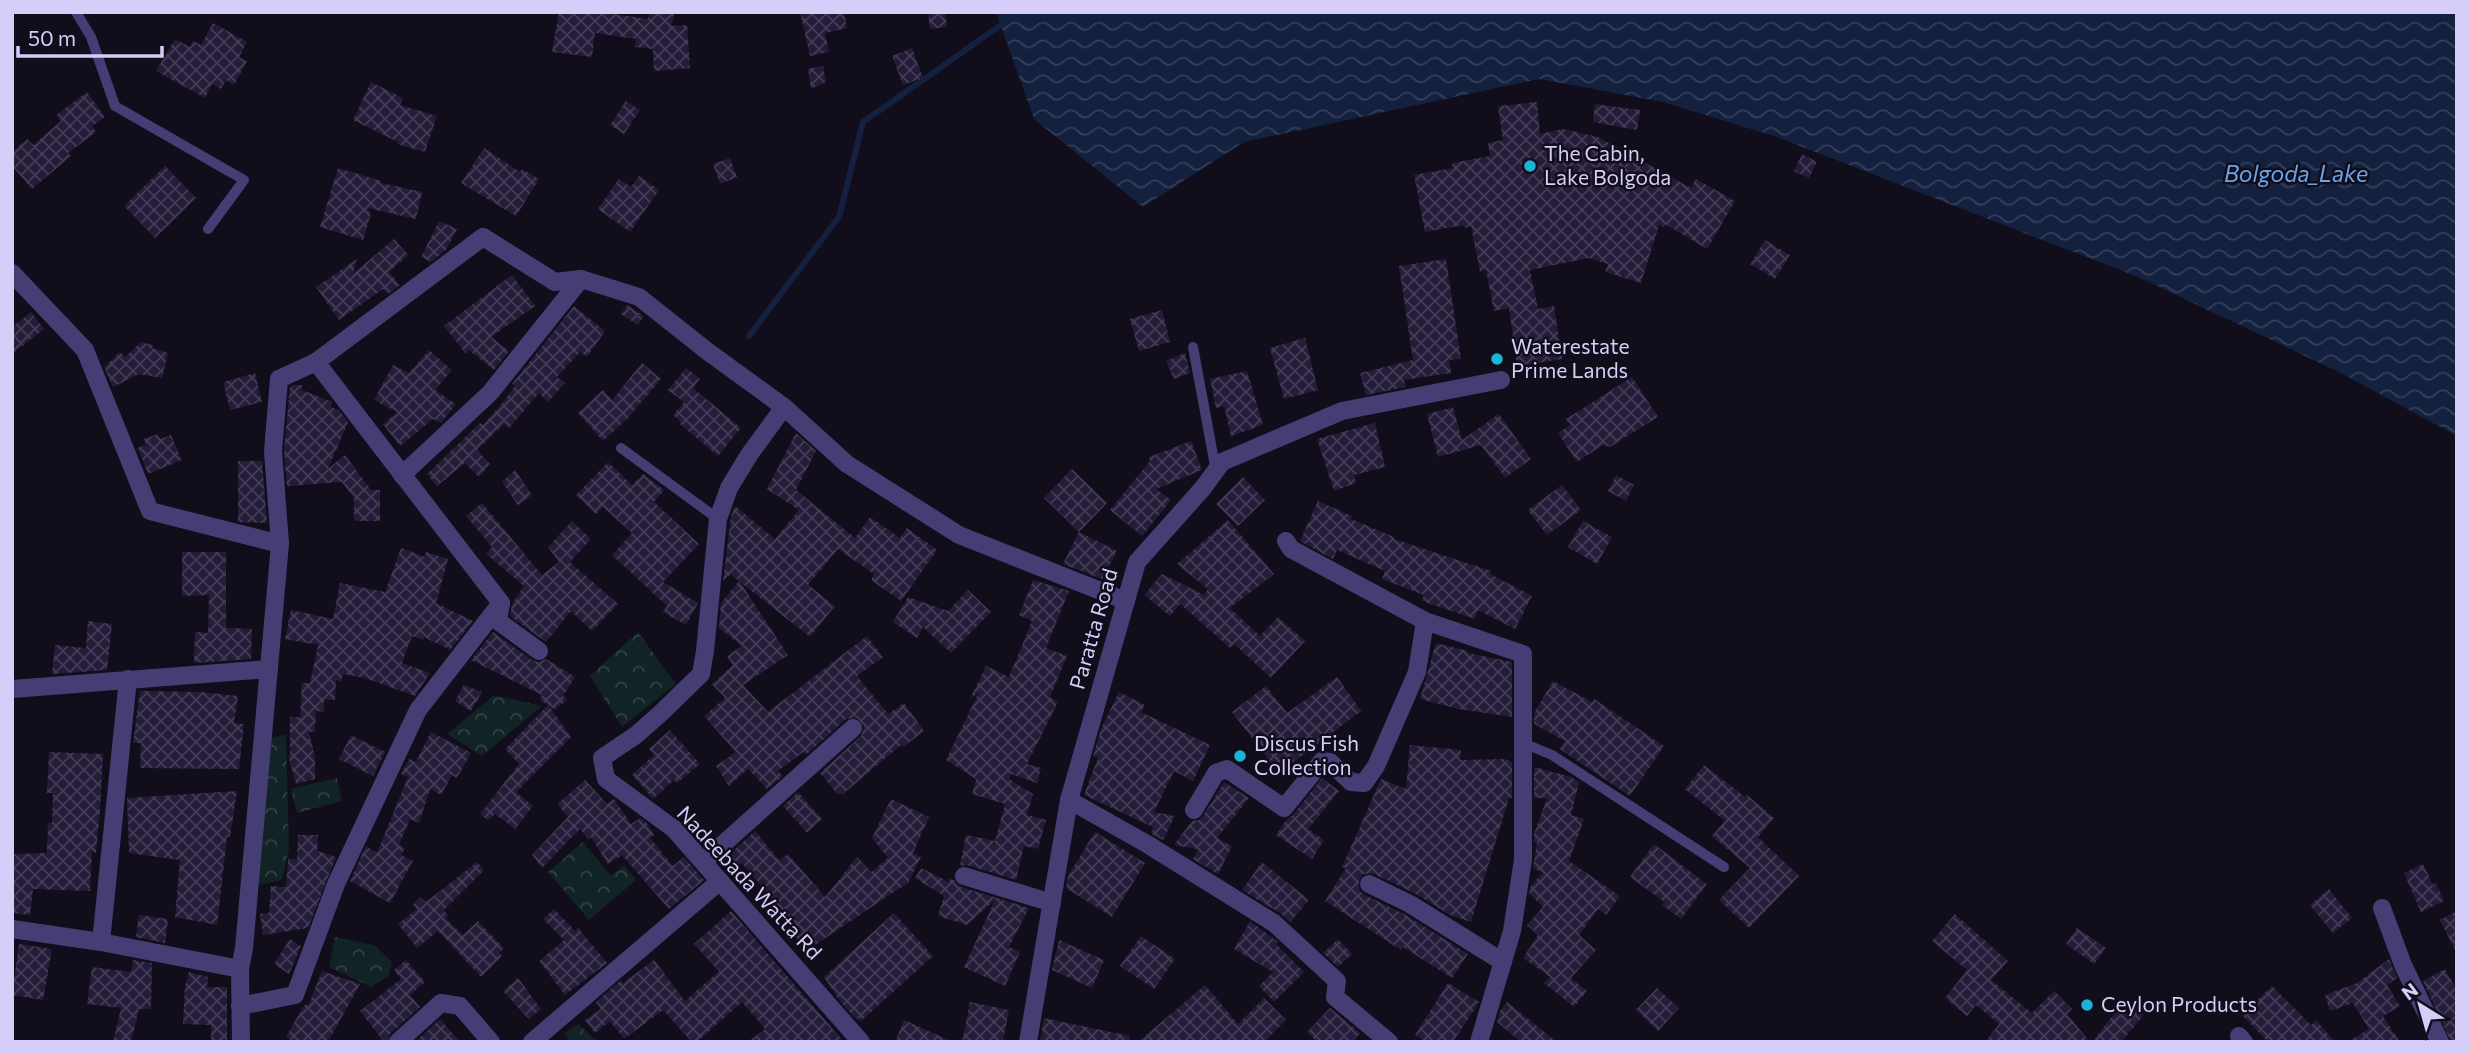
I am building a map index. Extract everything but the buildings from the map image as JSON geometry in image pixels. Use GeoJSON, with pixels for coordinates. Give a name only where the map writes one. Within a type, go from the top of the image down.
{"type":"FeatureCollection","features":[{"type":"Feature","properties":{"kind":"street"},"geometry":{"type":"LineString","coordinates":[[241,1042],[240,969],[280,544],[273,451],[279,379],[316,362],[483,237],[555,282],[581,279],[639,297],[784,407],[848,464],[959,535],[1126,601]]}},
{"type":"Feature","properties":{"kind":"street"},"geometry":{"type":"LineString","coordinates":[[12,273],[85,350],[150,511],[280,544]]}},
{"type":"Feature","properties":{"kind":"street"},"geometry":{"type":"LineString","coordinates":[[402,475],[490,393],[581,279]]}},
{"type":"Feature","properties":{"kind":"street"},"geometry":{"type":"LineString","coordinates":[[316,362],[501,603],[498,621],[538,651]]}},
{"type":"Feature","properties":{"kind":"street","name":"Paratta Road"},"geometry":{"type":"LineString","coordinates":[[1028,1042],[1069,800],[1137,562],[1222,462],[1342,411],[1501,380]]}},
{"type":"Feature","properties":{"kind":"street","name":"Nadeebada Watta Rd"},"geometry":{"type":"LineString","coordinates":[[784,407],[729,488],[718,519],[701,674],[653,720],[602,758],[606,779],[674,829],[861,1042]]}},
{"type":"Feature","properties":{"kind":"street"},"geometry":{"type":"LineString","coordinates":[[1286,541],[1291,549],[1425,621],[1523,654],[1522,860],[1512,931],[1479,1042]]}},
{"type":"Feature","properties":{"kind":"street"},"geometry":{"type":"LineString","coordinates":[[240,1006],[295,995],[336,884],[418,710],[501,603]]}},
{"type":"Feature","properties":{"kind":"street"},"geometry":{"type":"LineString","coordinates":[[1194,810],[1216,774],[1227,769],[1284,808],[1322,761],[1330,762],[1350,782],[1364,783],[1376,766],[1417,672],[1425,621]]}},
{"type":"Feature","properties":{"kind":"street"},"geometry":{"type":"LineString","coordinates":[[12,689],[269,668]]}},
{"type":"Feature","properties":{"kind":"street"},"geometry":{"type":"LineString","coordinates":[[101,942],[128,679]]}},
{"type":"Feature","properties":{"kind":"street"},"geometry":{"type":"LineString","coordinates":[[703,862],[853,728]]}},
{"type":"Feature","properties":{"kind":"street"},"geometry":{"type":"LineString","coordinates":[[1069,800],[1147,844],[1274,923],[1337,981],[1335,998],[1389,1042]]}},
{"type":"Feature","properties":{"kind":"street"},"geometry":{"type":"LineString","coordinates":[[964,876],[1052,903]]}},
{"type":"Feature","properties":{"kind":"street"},"geometry":{"type":"LineString","coordinates":[[532,1042],[720,881]]}},
{"type":"Feature","properties":{"kind":"street"},"geometry":{"type":"LineString","coordinates":[[1369,884],[1410,904],[1503,962]]}},
{"type":"Feature","properties":{"kind":"street"},"geometry":{"type":"LineString","coordinates":[[2382,908],[2403,965],[2440,1042]]}},
{"type":"Feature","properties":{"kind":"street"},"geometry":{"type":"LineString","coordinates":[[12,929],[101,942],[240,969]]}},
{"type":"Feature","properties":{"kind":"street"},"geometry":{"type":"LineString","coordinates":[[398,1042],[442,1003],[460,1006],[491,1042]]}},
{"type":"Feature","properties":{"kind":"lane"},"geometry":{"type":"LineString","coordinates":[[76,12],[91,37],[115,106],[244,180],[208,229]]}},
{"type":"Feature","properties":{"kind":"lane"},"geometry":{"type":"LineString","coordinates":[[1194,347],[1216,471]]}},
{"type":"Feature","properties":{"kind":"lane"},"geometry":{"type":"LineString","coordinates":[[621,448],[718,519]]}},
{"type":"Feature","properties":{"kind":"lane"},"geometry":{"type":"LineString","coordinates":[[1523,743],[1552,755],[1724,867]]}},
{"type":"Feature","properties":{"kind":"green space"},"geometry":{"type":"Polygon","coordinates":[[[638,632],[676,684],[622,727],[590,676],[638,632]]]}},
{"type":"Feature","properties":{"kind":"green space"},"geometry":{"type":"Polygon","coordinates":[[[494,695],[542,706],[482,756],[447,734],[494,695]]]}},
{"type":"Feature","properties":{"kind":"green space"},"geometry":{"type":"Polygon","coordinates":[[[286,735],[289,849],[282,880],[254,886],[267,738],[286,735]]]}},
{"type":"Feature","properties":{"kind":"green space"},"geometry":{"type":"Polygon","coordinates":[[[337,778],[342,801],[297,813],[291,789],[337,778]]]}},
{"type":"Feature","properties":{"kind":"green space"},"geometry":{"type":"Polygon","coordinates":[[[583,842],[611,876],[624,865],[636,880],[589,920],[548,872],[583,842]]]}},
{"type":"Feature","properties":{"kind":"green space"},"geometry":{"type":"Polygon","coordinates":[[[335,937],[374,945],[392,962],[388,976],[371,987],[329,967],[335,937]]]}},
{"type":"Feature","properties":{"kind":"green space"},"geometry":{"type":"Polygon","coordinates":[[[578,1024],[595,1039],[606,1042],[571,1042],[564,1033],[578,1024]]]}},
{"type":"Feature","properties":{"kind":"water","name":"Bolgoda_Lake"},"geometry":{"type":"Polygon","coordinates":[[[996,12],[2457,12],[2457,436],[2337,371],[2138,277],[1774,136],[1663,102],[1539,79],[1244,142],[1143,207],[1034,119],[996,12]]]}},
{"type":"Feature","properties":{"kind":"waterway"},"geometry":{"type":"LineString","coordinates":[[749,336],[839,217],[863,122],[1001,25]]}},
{"type":"Feature","properties":{"kind":"place","name":"The Cabin, Lake Bolgoda"},"geometry":{"type":"Point","coordinates":[1530,166]}},
{"type":"Feature","properties":{"kind":"place","name":"Waterestate Prime Lands"},"geometry":{"type":"Point","coordinates":[1497,359]}},
{"type":"Feature","properties":{"kind":"place","name":"Discus Fish Collection"},"geometry":{"type":"Point","coordinates":[1240,756]}},
{"type":"Feature","properties":{"kind":"place","name":"Ceylon Products"},"geometry":{"type":"Point","coordinates":[2087,1005]}}]}
